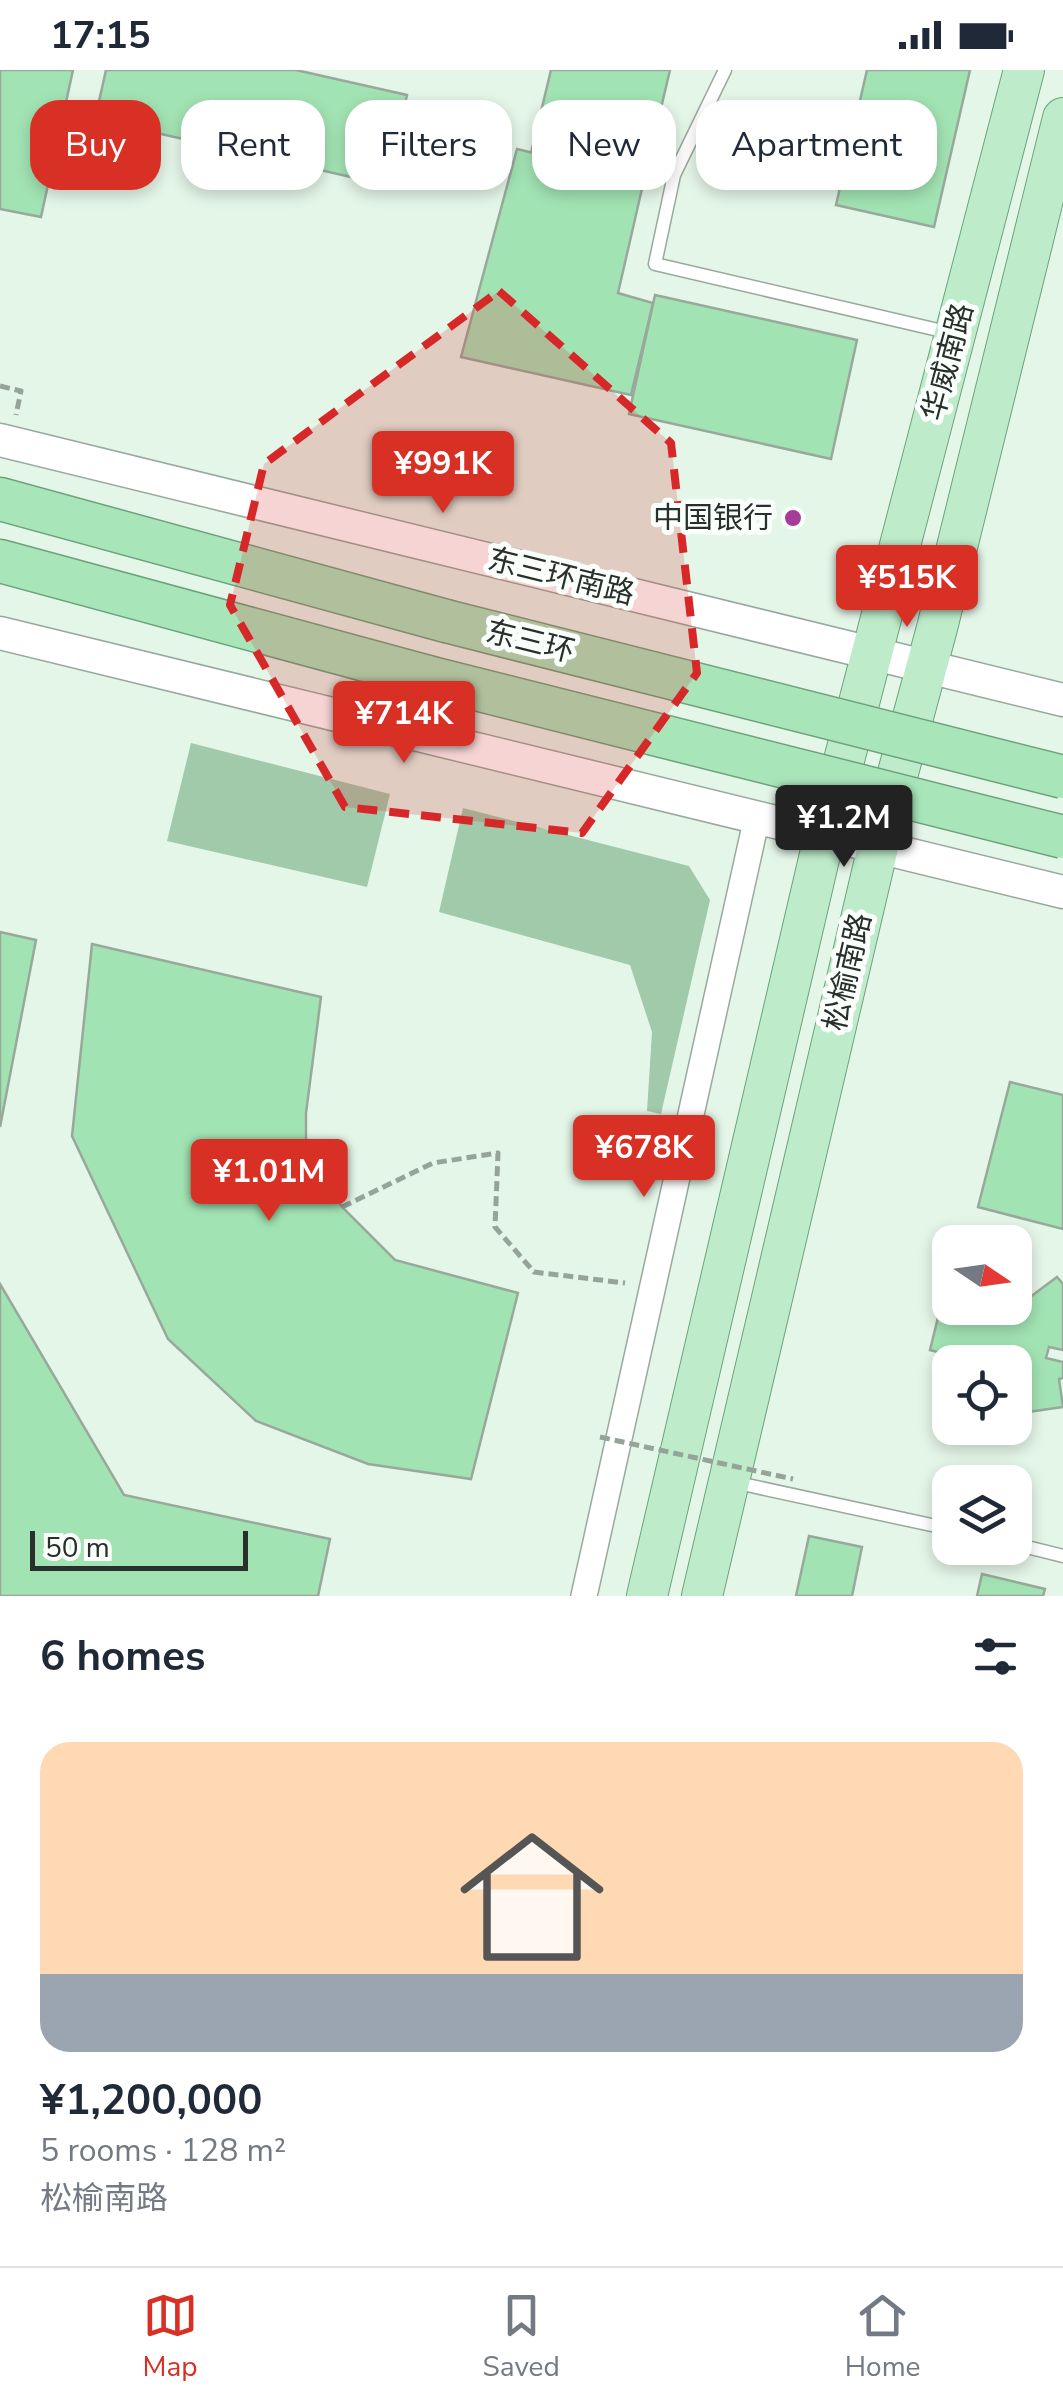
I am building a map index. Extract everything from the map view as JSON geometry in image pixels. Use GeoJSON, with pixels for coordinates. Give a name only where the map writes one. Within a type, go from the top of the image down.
{"type":"FeatureCollection","features":[{"type":"Feature","properties":{"kind":"highway","name":"东三环"},"geometry":{"type":"LineString","coordinates":[[0,499],[446,620],[1063,777]]}},
{"type":"Feature","properties":{"kind":"highway","name":"东三环"},"geometry":{"type":"LineString","coordinates":[[0,561],[428,677],[1063,838]]}},
{"type":"Feature","properties":{"kind":"main road","name":"华威南路"},"geometry":{"type":"LineString","coordinates":[[825,833],[1024,70]]}},
{"type":"Feature","properties":{"kind":"main road","name":"松榆南路"},"geometry":{"type":"LineString","coordinates":[[702,1596],[878,846],[1063,118]]}},
{"type":"Feature","properties":{"kind":"main road","name":"松榆南路"},"geometry":{"type":"LineString","coordinates":[[646,1596],[825,833]]}},
{"type":"Feature","properties":{"kind":"street","name":"东三环南路"},"geometry":{"type":"LineString","coordinates":[[0,440],[1063,700]]}},
{"type":"Feature","properties":{"kind":"street"},"geometry":{"type":"LineString","coordinates":[[0,633],[1063,892]]}},
{"type":"Feature","properties":{"kind":"street"},"geometry":{"type":"LineString","coordinates":[[584,1596],[757,817]]}},
{"type":"Feature","properties":{"kind":"lane"},"geometry":{"type":"LineString","coordinates":[[725,70],[674,174],[655,264],[955,334]]}},
{"type":"Feature","properties":{"kind":"lane"},"geometry":{"type":"LineString","coordinates":[[728,1481],[932,1526]]}},
{"type":"Feature","properties":{"kind":"lane"},"geometry":{"type":"LineString","coordinates":[[1032,1548],[1063,1556]]}},
{"type":"Feature","properties":{"kind":"path"},"geometry":{"type":"LineString","coordinates":[[0,386],[22,390]]}},
{"type":"Feature","properties":{"kind":"path"},"geometry":{"type":"LineString","coordinates":[[342,1207],[433,1163],[498,1153],[496,1227],[534,1272],[653,1287]]}},
{"type":"Feature","properties":{"kind":"path"},"geometry":{"type":"LineString","coordinates":[[600,1437],[793,1478]]}},
{"type":"Feature","properties":{"kind":"highlighted area"},"geometry":{"type":"Polygon","coordinates":[[[499,291],[671,443],[697,673],[582,833],[345,807],[230,605],[264,464],[499,291]]]}},
{"type":"Feature","properties":{"kind":"green space"},"geometry":{"type":"Polygon","coordinates":[[[191,743],[390,794],[367,887],[167,841],[191,743]]]}},
{"type":"Feature","properties":{"kind":"green space"},"geometry":{"type":"Polygon","coordinates":[[[463,808],[689,866],[710,900],[661,1114],[647,1111],[652,1032],[630,965],[439,912],[463,808]]]}},
{"type":"Feature","properties":{"kind":"building"},"geometry":{"type":"Polygon","coordinates":[[[0,70],[73,70],[66,100],[30,100],[30,190],[47,190],[41,217],[0,209],[0,70]]]}},
{"type":"Feature","properties":{"kind":"building"},"geometry":{"type":"Polygon","coordinates":[[[106,70],[296,70],[407,95],[406,100],[345,100],[345,176],[325,171],[325,100],[181,100],[181,139],[161,134],[161,100],[99,100],[106,70]]]}},
{"type":"Feature","properties":{"kind":"building"},"geometry":{"type":"Polygon","coordinates":[[[551,70],[670,70],[663,100],[544,100],[551,70]]]}},
{"type":"Feature","properties":{"kind":"building"},"geometry":{"type":"Polygon","coordinates":[[[867,70],[970,70],[934,227],[836,205],[839,190],[937,190],[937,100],[860,100],[867,70]]]}},
{"type":"Feature","properties":{"kind":"building"},"geometry":{"type":"Polygon","coordinates":[[[517,149],[532,153],[532,190],[642,190],[618,293],[653,303],[631,395],[461,357],[506,190],[512,190],[517,149]]]}},
{"type":"Feature","properties":{"kind":"building"},"geometry":{"type":"Polygon","coordinates":[[[655,295],[857,340],[831,459],[629,414],[655,295]]]}},
{"type":"Feature","properties":{"kind":"building"},"geometry":{"type":"Polygon","coordinates":[[[0,932],[36,940],[0,1127],[0,932]]]}},
{"type":"Feature","properties":{"kind":"building"},"geometry":{"type":"Polygon","coordinates":[[[92,944],[321,997],[306,1113],[306,1150],[342,1207],[395,1260],[518,1293],[471,1479],[368,1464],[256,1421],[168,1339],[72,1136],[92,944]]]}},
{"type":"Feature","properties":{"kind":"building"},"geometry":{"type":"Polygon","coordinates":[[[1010,1082],[1063,1095],[1063,1229],[978,1207],[1010,1082]]]}},
{"type":"Feature","properties":{"kind":"building"},"geometry":{"type":"Polygon","coordinates":[[[1057,1277],[1063,1284],[1063,1350],[1049,1347],[1046,1358],[1063,1362],[1063,1378],[1059,1379],[1063,1407],[1032,1412],[1032,1345],[932,1345],[930,1350],[936,1325],[1032,1325],[1032,1296],[1057,1277]]]}},
{"type":"Feature","properties":{"kind":"building"},"geometry":{"type":"Polygon","coordinates":[[[0,1284],[124,1495],[330,1539],[318,1596],[0,1596],[0,1284]]]}},
{"type":"Feature","properties":{"kind":"building"},"geometry":{"type":"Polygon","coordinates":[[[809,1536],[862,1547],[852,1596],[796,1596],[809,1536]]]}},
{"type":"Feature","properties":{"kind":"building"},"geometry":{"type":"Polygon","coordinates":[[[982,1574],[1045,1589],[1043,1596],[977,1596],[982,1574]]]}},
{"type":"Feature","properties":{"kind":"place","name":"中国银行"},"geometry":{"type":"Point","coordinates":[793,518]}}]}
